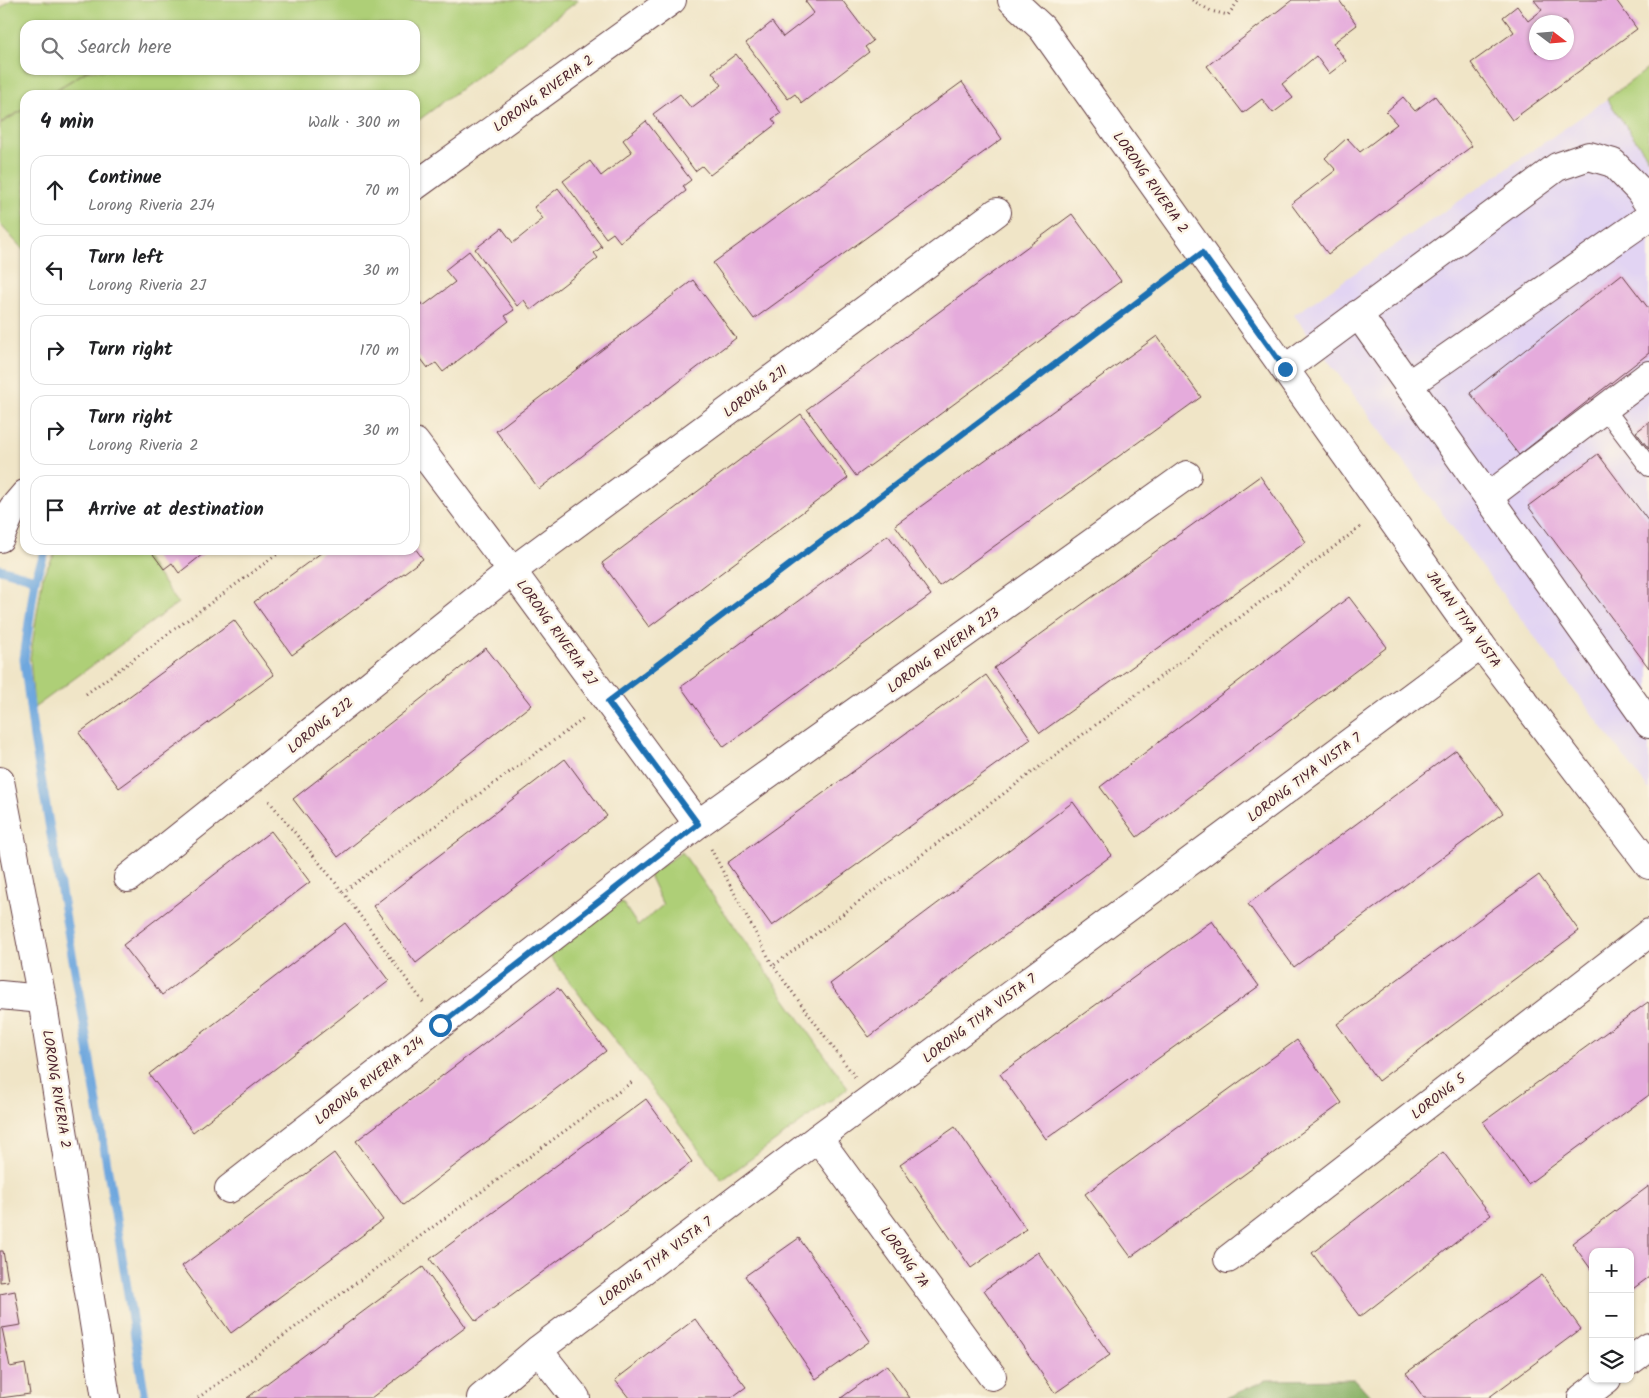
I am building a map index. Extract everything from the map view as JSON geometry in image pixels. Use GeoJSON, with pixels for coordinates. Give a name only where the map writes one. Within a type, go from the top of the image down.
{"type":"FeatureCollection","features":[{"type":"Feature","properties":{"kind":"street","name":"LORONG RIVERIA 2"},"geometry":{"type":"LineString","coordinates":[[420,182],[672,0]]}},
{"type":"Feature","properties":{"kind":"street","name":"LORONG RIVERIA 2"},"geometry":{"type":"LineString","coordinates":[[1012,0],[1042,28],[1285,369]]}},
{"type":"Feature","properties":{"kind":"street"},"geometry":{"type":"LineString","coordinates":[[1285,369],[1557,167],[1589,156],[1613,163],[1639,190],[1649,204]]}},
{"type":"Feature","properties":{"kind":"street","name":"LORONG 2J1"},"geometry":{"type":"LineString","coordinates":[[512,571],[997,212]]}},
{"type":"Feature","properties":{"kind":"street"},"geometry":{"type":"LineString","coordinates":[[1408,385],[1649,217]]}},
{"type":"Feature","properties":{"kind":"street"},"geometry":{"type":"LineString","coordinates":[[1358,314],[1649,724]]}},
{"type":"Feature","properties":{"kind":"street","name":"JALAN TIYA VISTA"},"geometry":{"type":"LineString","coordinates":[[1285,369],[1482,644],[1649,865]]}},
{"type":"Feature","properties":{"kind":"street"},"geometry":{"type":"LineString","coordinates":[[1488,497],[1649,375]]}},
{"type":"Feature","properties":{"kind":"street","name":"LORONG RIVERIA 2J"},"geometry":{"type":"LineString","coordinates":[[420,449],[698,824]]}},
{"type":"Feature","properties":{"kind":"street","name":"LORONG RIVERIA 2J3"},"geometry":{"type":"LineString","coordinates":[[698,824],[1187,475]]}},
{"type":"Feature","properties":{"kind":"street"},"geometry":{"type":"LineString","coordinates":[[0,538],[13,508],[20,500]]}},
{"type":"Feature","properties":{"kind":"street","name":"LORONG 2J2"},"geometry":{"type":"LineString","coordinates":[[128,878],[512,571]]}},
{"type":"Feature","properties":{"kind":"street","name":"LORONG TIYA VISTA 7"},"geometry":{"type":"LineString","coordinates":[[481,1398],[538,1350],[818,1138],[1482,644]]}},
{"type":"Feature","properties":{"kind":"street","name":"LORONG RIVERIA 2"},"geometry":{"type":"LineString","coordinates":[[0,781],[42,999],[106,1398]]}},
{"type":"Feature","properties":{"kind":"street","name":"LORONG RIVERIA 2J4"},"geometry":{"type":"LineString","coordinates":[[229,1189],[698,824]]}},
{"type":"Feature","properties":{"kind":"street","name":"LORONG 5"},"geometry":{"type":"LineString","coordinates":[[1228,1259],[1649,933]]}},
{"type":"Feature","properties":{"kind":"street"},"geometry":{"type":"LineString","coordinates":[[0,996],[42,999]]}},
{"type":"Feature","properties":{"kind":"street","name":"LORONG 7A"},"geometry":{"type":"LineString","coordinates":[[818,1138],[992,1376]]}},
{"type":"Feature","properties":{"kind":"street"},"geometry":{"type":"LineString","coordinates":[[1634,1358],[1649,1347]]}},
{"type":"Feature","properties":{"kind":"street"},"geometry":{"type":"LineString","coordinates":[[538,1350],[576,1398]]}},
{"type":"Feature","properties":{"kind":"street"},"geometry":{"type":"LineString","coordinates":[[1582,1398],[1602,1383]]}},
{"type":"Feature","properties":{"kind":"lane"},"geometry":{"type":"LineString","coordinates":[[1605,409],[1649,467]]}},
{"type":"Feature","properties":{"kind":"path"},"geometry":{"type":"LineString","coordinates":[[1192,0],[1211,11],[1228,15],[1239,0]]}},
{"type":"Feature","properties":{"kind":"path"},"geometry":{"type":"LineString","coordinates":[[343,892],[608,702],[1202,253]]}},
{"type":"Feature","properties":{"kind":"path"},"geometry":{"type":"LineString","coordinates":[[772,966],[1385,509]]}},
{"type":"Feature","properties":{"kind":"path"},"geometry":{"type":"LineString","coordinates":[[86,694],[276,555]]}},
{"type":"Feature","properties":{"kind":"path"},"geometry":{"type":"LineString","coordinates":[[251,780],[343,892],[440,1025]]}},
{"type":"Feature","properties":{"kind":"path"},"geometry":{"type":"LineString","coordinates":[[698,824],[772,966],[871,1099]]}},
{"type":"Feature","properties":{"kind":"path"},"geometry":{"type":"LineString","coordinates":[[198,1398],[632,1082]]}},
{"type":"Feature","properties":{"kind":"shaded area"},"geometry":{"type":"Polygon","coordinates":[[[1607,99],[1649,159],[1649,790],[1294,315],[1607,99]]]}},
{"type":"Feature","properties":{"kind":"green space"},"geometry":{"type":"Polygon","coordinates":[[[11,0],[579,0],[420,119],[420,90],[56,90],[81,75],[420,75],[420,20],[20,20],[20,75],[80,75],[55,90],[20,90],[20,111],[0,123],[0,9],[11,0]]]}},
{"type":"Feature","properties":{"kind":"green space"},"geometry":{"type":"Polygon","coordinates":[[[1649,68],[1649,159],[1607,99],[1649,68]]]}},
{"type":"Feature","properties":{"kind":"green space"},"geometry":{"type":"Polygon","coordinates":[[[20,112],[20,246],[0,224],[0,124],[20,112]]]}},
{"type":"Feature","properties":{"kind":"green space"},"geometry":{"type":"Polygon","coordinates":[[[54,555],[144,555],[178,603],[34,708],[30,658],[43,575],[54,555]]]}},
{"type":"Feature","properties":{"kind":"green space"},"geometry":{"type":"Polygon","coordinates":[[[682,852],[848,1088],[722,1180],[549,955],[622,902],[638,926],[663,905],[649,875],[682,852]]]}},
{"type":"Feature","properties":{"kind":"green space"},"geometry":{"type":"Polygon","coordinates":[[[1355,1379],[1372,1398],[1226,1398],[1266,1380],[1355,1379]]]}},
{"type":"Feature","properties":{"kind":"building"},"geometry":{"type":"Polygon","coordinates":[[[806,0],[842,0],[873,41],[865,47],[869,52],[802,103],[795,94],[788,99],[746,43],[772,22],[783,37],[814,13],[806,0]]]}},
{"type":"Feature","properties":{"kind":"building"},"geometry":{"type":"Polygon","coordinates":[[[1292,0],[1339,0],[1357,25],[1333,43],[1346,61],[1329,74],[1316,56],[1282,84],[1293,98],[1273,113],[1262,99],[1243,113],[1207,66],[1292,0]]]}},
{"type":"Feature","properties":{"kind":"building"},"geometry":{"type":"Polygon","coordinates":[[[1534,0],[1616,0],[1637,29],[1512,120],[1471,63],[1514,32],[1503,17],[1517,6],[1529,20],[1529,60],[1574,60],[1574,15],[1536,15],[1542,10],[1534,0]]]}},
{"type":"Feature","properties":{"kind":"building"},"geometry":{"type":"Polygon","coordinates":[[[736,54],[781,113],[772,119],[776,124],[710,175],[702,166],[695,171],[653,114],[680,94],[691,108],[722,85],[712,72],[736,54]]]}},
{"type":"Feature","properties":{"kind":"building"},"geometry":{"type":"Polygon","coordinates":[[[962,82],[1002,139],[754,319],[713,263],[962,82]]]}},
{"type":"Feature","properties":{"kind":"building"},"geometry":{"type":"Polygon","coordinates":[[[1435,96],[1472,146],[1328,254],[1291,204],[1336,170],[1325,158],[1347,138],[1360,152],[1397,124],[1386,112],[1403,97],[1415,111],[1435,96]]]}},
{"type":"Feature","properties":{"kind":"building"},"geometry":{"type":"Polygon","coordinates":[[[646,121],[691,180],[683,186],[686,191],[620,242],[613,233],[606,238],[563,181],[590,161],[601,176],[632,152],[623,140],[646,121]]]}},
{"type":"Feature","properties":{"kind":"building"},"geometry":{"type":"Polygon","coordinates":[[[558,188],[602,247],[594,253],[598,258],[531,310],[524,300],[517,306],[475,249],[502,228],[513,243],[543,219],[534,207],[558,188]]]}},
{"type":"Feature","properties":{"kind":"building"},"geometry":{"type":"Polygon","coordinates":[[[1072,214],[1121,281],[856,476],[807,409],[1072,214]]]}},
{"type":"Feature","properties":{"kind":"building"},"geometry":{"type":"Polygon","coordinates":[[[469,251],[514,310],[505,316],[509,321],[443,372],[436,363],[428,368],[420,358],[420,302],[423,306],[455,282],[445,270],[469,251]]]}},
{"type":"Feature","properties":{"kind":"building"},"geometry":{"type":"Polygon","coordinates":[[[1622,274],[1649,309],[1649,353],[1519,455],[1470,393],[1622,274]]]}},
{"type":"Feature","properties":{"kind":"building"},"geometry":{"type":"Polygon","coordinates":[[[693,280],[736,338],[539,489],[496,431],[693,280]]]}},
{"type":"Feature","properties":{"kind":"building"},"geometry":{"type":"Polygon","coordinates":[[[1157,336],[1201,397],[939,586],[895,525],[1157,336]]]}},
{"type":"Feature","properties":{"kind":"building"},"geometry":{"type":"Polygon","coordinates":[[[801,414],[848,478],[649,627],[602,563],[801,414]]]}},
{"type":"Feature","properties":{"kind":"building"},"geometry":{"type":"Polygon","coordinates":[[[1649,422],[1649,449],[1636,432],[1649,422]]]}},
{"type":"Feature","properties":{"kind":"building"},"geometry":{"type":"Polygon","coordinates":[[[1598,454],[1649,522],[1649,668],[1528,506],[1598,454]]]}},
{"type":"Feature","properties":{"kind":"building"},"geometry":{"type":"Polygon","coordinates":[[[1260,476],[1306,542],[1040,733],[994,668],[1260,476]]]}},
{"type":"Feature","properties":{"kind":"building"},"geometry":{"type":"Polygon","coordinates":[[[888,535],[931,595],[724,747],[681,687],[888,535]]]}},
{"type":"Feature","properties":{"kind":"building"},"geometry":{"type":"Polygon","coordinates":[[[154,555],[202,555],[179,573],[172,563],[164,569],[154,555]]]}},
{"type":"Feature","properties":{"kind":"building"},"geometry":{"type":"Polygon","coordinates":[[[318,555],[420,555],[423,559],[292,655],[254,602],[318,555]]]}},
{"type":"Feature","properties":{"kind":"building"},"geometry":{"type":"Polygon","coordinates":[[[1349,597],[1387,647],[1137,837],[1100,787],[1349,597]]]}},
{"type":"Feature","properties":{"kind":"building"},"geometry":{"type":"Polygon","coordinates":[[[234,620],[274,675],[119,788],[79,733],[234,620]]]}},
{"type":"Feature","properties":{"kind":"building"},"geometry":{"type":"Polygon","coordinates":[[[486,648],[531,705],[338,857],[293,799],[486,648]]]}},
{"type":"Feature","properties":{"kind":"building"},"geometry":{"type":"Polygon","coordinates":[[[986,675],[1031,739],[772,926],[727,863],[986,675]]]}},
{"type":"Feature","properties":{"kind":"building"},"geometry":{"type":"Polygon","coordinates":[[[1456,750],[1503,813],[1294,967],[1248,904],[1456,750]]]}},
{"type":"Feature","properties":{"kind":"building"},"geometry":{"type":"Polygon","coordinates":[[[565,759],[607,816],[416,963],[373,906],[565,759]]]}},
{"type":"Feature","properties":{"kind":"building"},"geometry":{"type":"Polygon","coordinates":[[[1073,802],[1112,855],[869,1037],[830,984],[1073,802]]]}},
{"type":"Feature","properties":{"kind":"building"},"geometry":{"type":"Polygon","coordinates":[[[271,831],[310,882],[162,995],[123,945],[271,831]]]}},
{"type":"Feature","properties":{"kind":"building"},"geometry":{"type":"Polygon","coordinates":[[[1539,875],[1579,931],[1378,1081],[1337,1024],[1539,875]]]}},
{"type":"Feature","properties":{"kind":"building"},"geometry":{"type":"Polygon","coordinates":[[[1212,921],[1259,986],[1046,1139],[1000,1074],[1212,921]]]}},
{"type":"Feature","properties":{"kind":"building"},"geometry":{"type":"Polygon","coordinates":[[[345,923],[389,981],[193,1132],[149,1074],[345,923]]]}},
{"type":"Feature","properties":{"kind":"building"},"geometry":{"type":"Polygon","coordinates":[[[558,988],[606,1051],[403,1205],[356,1141],[558,988]]]}},
{"type":"Feature","properties":{"kind":"building"},"geometry":{"type":"Polygon","coordinates":[[[1648,1002],[1649,1095],[1528,1184],[1483,1122],[1648,1002]]]}},
{"type":"Feature","properties":{"kind":"building"},"geometry":{"type":"Polygon","coordinates":[[[1297,1040],[1342,1103],[1131,1257],[1085,1194],[1297,1040]]]}},
{"type":"Feature","properties":{"kind":"building"},"geometry":{"type":"Polygon","coordinates":[[[646,1099],[692,1162],[476,1321],[430,1259],[646,1099]]]}},
{"type":"Feature","properties":{"kind":"building"},"geometry":{"type":"Polygon","coordinates":[[[955,1127],[1026,1229],[971,1268],[900,1165],[955,1127]]]}},
{"type":"Feature","properties":{"kind":"building"},"geometry":{"type":"Polygon","coordinates":[[[1443,1152],[1491,1215],[1360,1317],[1312,1253],[1443,1152]]]}},
{"type":"Feature","properties":{"kind":"building"},"geometry":{"type":"Polygon","coordinates":[[[334,1153],[383,1220],[231,1333],[182,1266],[334,1153]]]}},
{"type":"Feature","properties":{"kind":"building"},"geometry":{"type":"Polygon","coordinates":[[[1649,1186],[1649,1277],[1634,1288],[1634,1248],[1589,1248],[1589,1266],[1572,1243],[1649,1186]]]}},
{"type":"Feature","properties":{"kind":"building"},"geometry":{"type":"Polygon","coordinates":[[[799,1238],[870,1341],[816,1379],[745,1276],[799,1238]]]}},
{"type":"Feature","properties":{"kind":"building"},"geometry":{"type":"Polygon","coordinates":[[[0,1251],[3,1251],[8,1281],[0,1282],[0,1251]]]}},
{"type":"Feature","properties":{"kind":"building"},"geometry":{"type":"Polygon","coordinates":[[[1038,1252],[1110,1355],[1055,1393],[984,1290],[1038,1252]]]}},
{"type":"Feature","properties":{"kind":"building"},"geometry":{"type":"Polygon","coordinates":[[[423,1267],[466,1327],[371,1398],[247,1398],[423,1267]]]}},
{"type":"Feature","properties":{"kind":"building"},"geometry":{"type":"Polygon","coordinates":[[[1542,1275],[1581,1329],[1488,1398],[1424,1398],[1406,1373],[1542,1275]]]}},
{"type":"Feature","properties":{"kind":"building"},"geometry":{"type":"Polygon","coordinates":[[[15,1291],[21,1325],[2,1328],[10,1367],[25,1364],[30,1394],[0,1398],[0,1294],[15,1291]]]}},
{"type":"Feature","properties":{"kind":"building"},"geometry":{"type":"Polygon","coordinates":[[[695,1319],[746,1387],[731,1398],[629,1398],[615,1380],[695,1319]]]}},
{"type":"Feature","properties":{"kind":"building"},"geometry":{"type":"Polygon","coordinates":[[[887,1365],[910,1398],[841,1398],[887,1365]]]}},
{"type":"Feature","properties":{"kind":"waterway"},"geometry":{"type":"LineString","coordinates":[[44,555],[35,579],[24,659],[34,738],[81,1005],[145,1398]]}},
{"type":"Feature","properties":{"kind":"waterway"},"geometry":{"type":"LineString","coordinates":[[0,569],[35,579]]}},
{"type":"Feature","properties":{"kind":"route"},"geometry":{"type":"LineString","coordinates":[[440,1025],[698,824],[608,702],[1202,253],[1285,369]]}}]}
